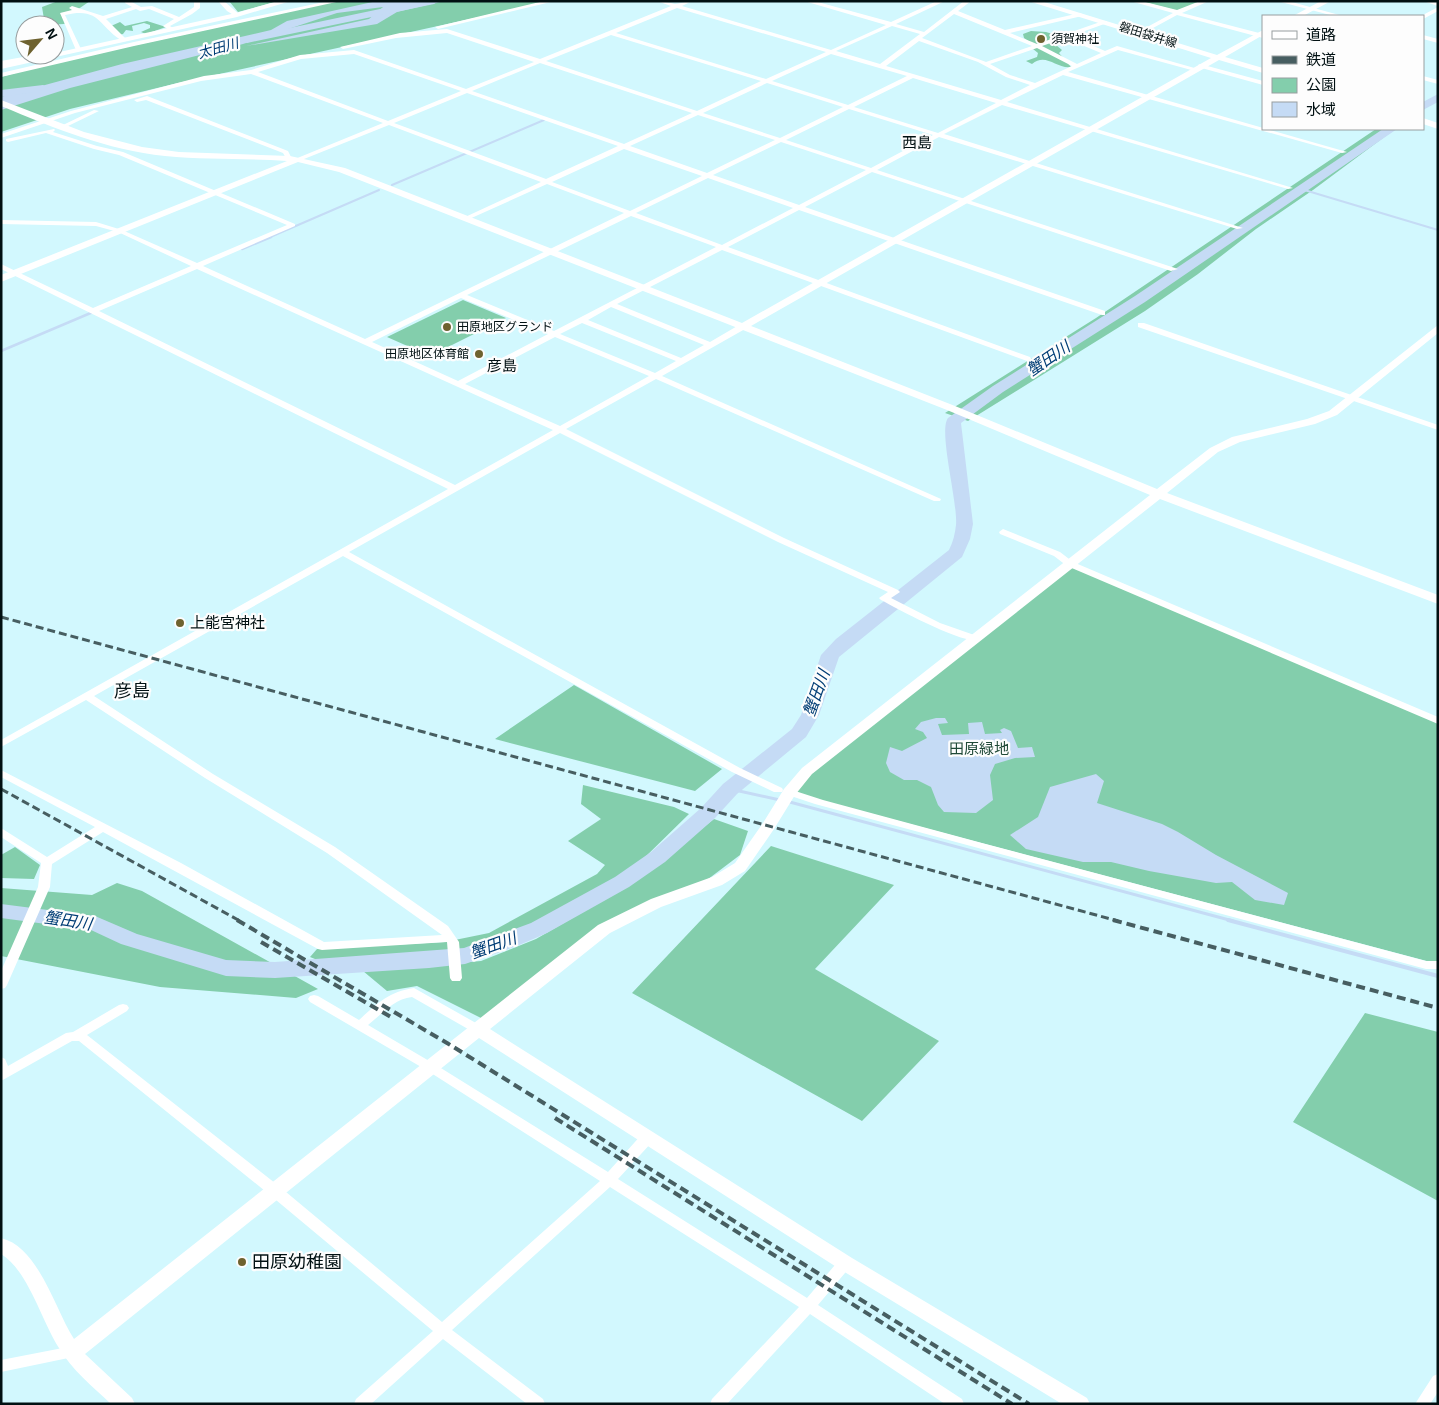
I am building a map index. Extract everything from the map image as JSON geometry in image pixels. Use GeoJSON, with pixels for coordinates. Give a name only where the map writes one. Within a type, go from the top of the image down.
{"type":"FeatureCollection","features":[{"type":"Feature","properties":{"kind":"street"},"geometry":{"type":"LineString","coordinates":[[171,29],[166,26],[197,8],[197,1]]}},
{"type":"Feature","properties":{"kind":"street"},"geometry":{"type":"LineString","coordinates":[[184,26],[188,28],[264,16],[285,8],[274,8],[244,17],[228,10],[220,1]]}},
{"type":"Feature","properties":{"kind":"street"},"geometry":{"type":"LineString","coordinates":[[1,65],[94,47],[287,1]]}},
{"type":"Feature","properties":{"kind":"street"},"geometry":{"type":"LineString","coordinates":[[1,75],[115,48],[338,1]]}},
{"type":"Feature","properties":{"kind":"street"},"geometry":{"type":"LineString","coordinates":[[1,136],[73,112],[200,79],[552,1]]}},
{"type":"Feature","properties":{"kind":"street"},"geometry":{"type":"LineString","coordinates":[[660,1],[1290,188]]}},
{"type":"Feature","properties":{"kind":"street"},"geometry":{"type":"LineString","coordinates":[[1,279],[293,159],[541,62],[689,1]]}},
{"type":"Feature","properties":{"kind":"street"},"geometry":{"type":"LineString","coordinates":[[807,1],[926,34]]}},
{"type":"Feature","properties":{"kind":"street"},"geometry":{"type":"LineString","coordinates":[[465,219],[942,1]]}},
{"type":"Feature","properties":{"kind":"street"},"geometry":{"type":"LineString","coordinates":[[959,1],[967,2]]}},
{"type":"Feature","properties":{"kind":"street","name":"磐田袋井線"},"geometry":{"type":"LineString","coordinates":[[1032,1],[1262,71]]}},
{"type":"Feature","properties":{"kind":"street"},"geometry":{"type":"LineString","coordinates":[[1133,1],[1261,34]]}},
{"type":"Feature","properties":{"kind":"street"},"geometry":{"type":"LineString","coordinates":[[1140,33],[1177,12],[1206,1]]}},
{"type":"Feature","properties":{"kind":"street"},"geometry":{"type":"LineString","coordinates":[[1280,1],[1336,15]]}},
{"type":"Feature","properties":{"kind":"street"},"geometry":{"type":"LineString","coordinates":[[1299,15],[1326,1]]}},
{"type":"Feature","properties":{"kind":"street"},"geometry":{"type":"LineString","coordinates":[[1428,1],[1438,4]]}},
{"type":"Feature","properties":{"kind":"street"},"geometry":{"type":"LineString","coordinates":[[127,2],[138,7]]}},
{"type":"Feature","properties":{"kind":"street"},"geometry":{"type":"LineString","coordinates":[[882,66],[967,2]]}},
{"type":"Feature","properties":{"kind":"street"},"geometry":{"type":"LineString","coordinates":[[102,18],[138,7],[150,7],[177,18]]}},
{"type":"Feature","properties":{"kind":"street"},"geometry":{"type":"LineString","coordinates":[[1424,17],[1438,8]]}},
{"type":"Feature","properties":{"kind":"street"},"geometry":{"type":"LineString","coordinates":[[78,48],[62,14],[75,9],[102,18],[124,39]]}},
{"type":"Feature","properties":{"kind":"street"},"geometry":{"type":"LineString","coordinates":[[954,12],[1038,46],[1077,66]]}},
{"type":"Feature","properties":{"kind":"street"},"geometry":{"type":"LineString","coordinates":[[1005,32],[1080,15]]}},
{"type":"Feature","properties":{"kind":"street"},"geometry":{"type":"LineString","coordinates":[[985,64],[1105,22]]}},
{"type":"Feature","properties":{"kind":"street"},"geometry":{"type":"LineString","coordinates":[[394,36],[444,30],[1174,269]]}},
{"type":"Feature","properties":{"kind":"street"},"geometry":{"type":"LineString","coordinates":[[611,33],[1239,228]]}},
{"type":"Feature","properties":{"kind":"street"},"geometry":{"type":"LineString","coordinates":[[1,744],[1261,34]]}},
{"type":"Feature","properties":{"kind":"street"},"geometry":{"type":"LineString","coordinates":[[1066,36],[1104,53]]}},
{"type":"Feature","properties":{"kind":"street"},"geometry":{"type":"LineString","coordinates":[[1424,37],[1438,41]]}},
{"type":"Feature","properties":{"kind":"street"},"geometry":{"type":"LineString","coordinates":[[920,39],[1035,86]]}},
{"type":"Feature","properties":{"kind":"street"},"geometry":{"type":"LineString","coordinates":[[65,51],[94,47]]}},
{"type":"Feature","properties":{"kind":"street"},"geometry":{"type":"LineString","coordinates":[[458,384],[1035,86],[1117,48],[1262,83]]}},
{"type":"Feature","properties":{"kind":"street"},"geometry":{"type":"LineString","coordinates":[[200,79],[252,72],[300,57],[354,52],[468,90],[1102,313]]}},
{"type":"Feature","properties":{"kind":"street"},"geometry":{"type":"LineString","coordinates":[[1,65],[15,62]]}},
{"type":"Feature","properties":{"kind":"street"},"geometry":{"type":"LineString","coordinates":[[252,72],[1027,359]]}},
{"type":"Feature","properties":{"kind":"street"},"geometry":{"type":"LineString","coordinates":[[1063,73],[1262,129]]}},
{"type":"Feature","properties":{"kind":"street"},"geometry":{"type":"LineString","coordinates":[[366,342],[912,76]]}},
{"type":"Feature","properties":{"kind":"street"},"geometry":{"type":"LineString","coordinates":[[1424,78],[1438,82]]}},
{"type":"Feature","properties":{"kind":"street"},"geometry":{"type":"LineString","coordinates":[[66,125],[102,108],[141,94]]}},
{"type":"Feature","properties":{"kind":"street"},"geometry":{"type":"LineString","coordinates":[[102,108],[147,98],[286,152],[293,159]]}},
{"type":"Feature","properties":{"kind":"street"},"geometry":{"type":"LineString","coordinates":[[1,102],[44,121],[104,143],[191,155],[293,159],[342,170],[951,408],[1159,494],[1438,600]]}},
{"type":"Feature","properties":{"kind":"street"},"geometry":{"type":"LineString","coordinates":[[1424,121],[1438,126]]}},
{"type":"Feature","properties":{"kind":"street"},"geometry":{"type":"LineString","coordinates":[[1266,130],[1344,152]]}},
{"type":"Feature","properties":{"kind":"street"},"geometry":{"type":"LineString","coordinates":[[1,141],[51,131],[96,148],[121,153],[293,225],[94,311]]}},
{"type":"Feature","properties":{"kind":"street"},"geometry":{"type":"LineString","coordinates":[[1,222],[96,224],[120,231],[561,430],[781,540],[895,592],[884,598],[905,610],[974,638]]}},
{"type":"Feature","properties":{"kind":"street"},"geometry":{"type":"LineString","coordinates":[[1,266],[456,488]]}},
{"type":"Feature","properties":{"kind":"street"},"geometry":{"type":"LineString","coordinates":[[462,296],[654,377],[663,379],[937,499]]}},
{"type":"Feature","properties":{"kind":"street"},"geometry":{"type":"LineString","coordinates":[[612,305],[711,345]]}},
{"type":"Feature","properties":{"kind":"street"},"geometry":{"type":"LineString","coordinates":[[582,320],[682,361]]}},
{"type":"Feature","properties":{"kind":"street"},"geometry":{"type":"LineString","coordinates":[[1142,325],[1438,428]]}},
{"type":"Feature","properties":{"kind":"street"},"geometry":{"type":"LineString","coordinates":[[1,1366],[73,1352],[432,1068],[604,929],[656,902],[717,881],[740,867],[777,812],[784,791],[806,771],[1214,450],[1225,444],[1252,435],[1323,418],[1333,413],[1438,328]]}},
{"type":"Feature","properties":{"kind":"street"},"geometry":{"type":"LineString","coordinates":[[1003,532],[1057,554],[1070,564],[1438,721]]}},
{"type":"Feature","properties":{"kind":"street"},"geometry":{"type":"LineString","coordinates":[[343,552],[736,770],[784,791],[991,850],[1426,965],[1438,965]]}},
{"type":"Feature","properties":{"kind":"street"},"geometry":{"type":"LineString","coordinates":[[87,696],[209,776],[331,850],[444,929],[452,940],[456,978]]}},
{"type":"Feature","properties":{"kind":"street"},"geometry":{"type":"LineString","coordinates":[[1,773],[103,826],[322,946],[452,940]]}},
{"type":"Feature","properties":{"kind":"street"},"geometry":{"type":"LineString","coordinates":[[47,862],[103,826]]}},
{"type":"Feature","properties":{"kind":"street"},"geometry":{"type":"LineString","coordinates":[[1,832],[47,862]]}},
{"type":"Feature","properties":{"kind":"street"},"geometry":{"type":"LineString","coordinates":[[1,985],[44,887],[47,862]]}},
{"type":"Feature","properties":{"kind":"street"},"geometry":{"type":"LineString","coordinates":[[359,1026],[390,1000],[401,994],[414,992],[479,1030],[845,1263],[1073,1402]]}},
{"type":"Feature","properties":{"kind":"street"},"geometry":{"type":"LineString","coordinates":[[314,999],[432,1068],[608,1181],[809,1306],[958,1404]]}},
{"type":"Feature","properties":{"kind":"street"},"geometry":{"type":"LineString","coordinates":[[1,1062],[3,1075],[123,1008]]}},
{"type":"Feature","properties":{"kind":"street"},"geometry":{"type":"LineString","coordinates":[[77,1035],[82,1037],[275,1191],[443,1330],[538,1404]]}},
{"type":"Feature","properties":{"kind":"street"},"geometry":{"type":"LineString","coordinates":[[361,1404],[608,1181],[648,1137]]}},
{"type":"Feature","properties":{"kind":"street"},"geometry":{"type":"LineString","coordinates":[[1,1246],[13,1252],[36,1283],[64,1340],[73,1352],[88,1370],[125,1404]]}},
{"type":"Feature","properties":{"kind":"street"},"geometry":{"type":"LineString","coordinates":[[717,1404],[809,1306],[845,1263]]}},
{"type":"Feature","properties":{"kind":"street"},"geometry":{"type":"LineString","coordinates":[[1422,1404],[1438,1380]]}},
{"type":"Feature","properties":{"kind":"green space"},"geometry":{"type":"Polygon","coordinates":[[[58,1],[90,1],[77,10],[63,15],[43,15],[42,7],[58,1]]]}},
{"type":"Feature","properties":{"kind":"green space"},"geometry":{"type":"Polygon","coordinates":[[[229,1],[279,1],[238,12],[229,1]]]}},
{"type":"Feature","properties":{"kind":"green space"},"geometry":{"type":"Polygon","coordinates":[[[337,1],[552,1],[178,83],[70,109],[1,132],[1,77],[44,65],[65,65],[65,60],[337,1]]]}},
{"type":"Feature","properties":{"kind":"green space"},"geometry":{"type":"Polygon","coordinates":[[[1140,1],[1202,1],[1178,11],[1140,1]]]}},
{"type":"Feature","properties":{"kind":"green space"},"geometry":{"type":"Polygon","coordinates":[[[147,21],[166,27],[146,34],[141,32],[150,28],[150,25],[144,23],[132,26],[133,31],[126,30],[123,34],[119,35],[111,26],[120,22],[125,26],[147,21]]]}},
{"type":"Feature","properties":{"kind":"green space"},"geometry":{"type":"Polygon","coordinates":[[[1031,31],[1046,32],[1078,42],[1067,41],[1056,45],[1062,50],[1059,53],[1071,67],[1061,66],[1047,60],[1037,61],[1032,64],[1026,61],[1037,57],[1038,53],[1033,49],[1037,47],[1024,38],[1023,34],[1031,31]]]}},
{"type":"Feature","properties":{"kind":"green space"},"geometry":{"type":"Polygon","coordinates":[[[1375,130],[1394,130],[1145,311],[968,421],[945,413],[1096,318],[1375,130]]]}},
{"type":"Feature","properties":{"kind":"green space","name":"田原地区グランド"},"geometry":{"type":"Polygon","coordinates":[[[463,300],[506,318],[430,356],[387,337],[463,300]]]}},
{"type":"Feature","properties":{"kind":"green space","name":"田原緑地"},"geometry":{"type":"Polygon","coordinates":[[[1070,564],[1438,719],[1438,964],[789,792],[1070,564]]]}},
{"type":"Feature","properties":{"kind":"green space"},"geometry":{"type":"Polygon","coordinates":[[[574,685],[722,769],[695,791],[495,739],[574,685]]]}},
{"type":"Feature","properties":{"kind":"green space"},"geometry":{"type":"Polygon","coordinates":[[[583,785],[674,807],[689,814],[635,867],[534,925],[484,946],[454,953],[386,958],[320,961],[310,957],[317,949],[445,942],[489,933],[597,874],[605,865],[568,841],[601,819],[581,804],[583,785]]]}},
{"type":"Feature","properties":{"kind":"green space"},"geometry":{"type":"Polygon","coordinates":[[[714,819],[748,831],[740,855],[695,889],[613,924],[489,1022],[417,986],[387,991],[363,971],[481,961],[536,939],[631,884],[714,819]]]}},
{"type":"Feature","properties":{"kind":"green space"},"geometry":{"type":"Polygon","coordinates":[[[771,846],[894,885],[815,969],[939,1041],[862,1121],[632,993],[771,846]]]}},
{"type":"Feature","properties":{"kind":"green space"},"geometry":{"type":"Polygon","coordinates":[[[15,847],[40,865],[34,879],[1,878],[1,855],[15,847]]]}},
{"type":"Feature","properties":{"kind":"green space"},"geometry":{"type":"Polygon","coordinates":[[[117,883],[142,891],[318,989],[296,998],[160,987],[1,956],[1,888],[92,895],[117,883]]]}},
{"type":"Feature","properties":{"kind":"green space"},"geometry":{"type":"Polygon","coordinates":[[[1365,1013],[1438,1032],[1438,1201],[1293,1122],[1365,1013]]]}},
{"type":"Feature","properties":{"kind":"water"},"geometry":{"type":"Polygon","coordinates":[[[377,1],[444,1],[397,12],[377,24],[246,46],[369,19],[383,7],[337,13],[243,44],[70,88],[1,110],[1,97],[122,64],[271,30],[287,21],[377,1]]]}},
{"type":"Feature","properties":{"kind":"water"},"geometry":{"type":"Polygon","coordinates":[[[945,718],[948,723],[938,724],[942,735],[969,734],[968,723],[982,722],[985,734],[1002,733],[1000,730],[1004,728],[1011,731],[1018,748],[1032,747],[1035,757],[1015,758],[995,764],[990,775],[993,800],[976,813],[944,812],[938,805],[931,787],[917,780],[904,780],[890,772],[886,763],[890,747],[902,751],[927,738],[923,732],[915,729],[921,722],[945,718]]]}},
{"type":"Feature","properties":{"kind":"water"},"geometry":{"type":"Polygon","coordinates":[[[1096,774],[1104,781],[1097,803],[1162,824],[1178,832],[1216,855],[1288,893],[1284,905],[1255,900],[1232,882],[1216,883],[1111,862],[1083,862],[1026,849],[1010,835],[1038,817],[1050,787],[1096,774]]]}},
{"type":"Feature","properties":{"kind":"waterway","name":"太田川"},"geometry":{"type":"LineString","coordinates":[[247,40],[434,1]]}},
{"type":"Feature","properties":{"kind":"waterway","name":"太田川"},"geometry":{"type":"LineString","coordinates":[[1,94],[43,88]]}},
{"type":"Feature","properties":{"kind":"waterway","name":"蟹田川"},"geometry":{"type":"LineString","coordinates":[[1424,106],[1438,97]]}},
{"type":"Feature","properties":{"kind":"waterway"},"geometry":{"type":"LineString","coordinates":[[392,185],[544,120]]}},
{"type":"Feature","properties":{"kind":"waterway","name":"蟹田川"},"geometry":{"type":"LineString","coordinates":[[1,911],[95,923],[129,939],[226,968],[275,970],[465,956],[509,941],[539,928],[622,882],[658,857],[708,813],[730,789],[799,733],[810,715],[830,655],[842,643],[956,553],[962,539],[964,507],[955,453],[953,421],[998,389],[1140,299],[1390,130]]}},
{"type":"Feature","properties":{"kind":"waterway"},"geometry":{"type":"LineString","coordinates":[[1301,189],[1438,230]]}},
{"type":"Feature","properties":{"kind":"waterway"},"geometry":{"type":"LineString","coordinates":[[268,238],[379,190]]}},
{"type":"Feature","properties":{"kind":"waterway"},"geometry":{"type":"LineString","coordinates":[[242,249],[271,237]]}},
{"type":"Feature","properties":{"kind":"waterway"},"geometry":{"type":"LineString","coordinates":[[1,351],[93,312]]}},
{"type":"Feature","properties":{"kind":"waterway"},"geometry":{"type":"LineString","coordinates":[[730,789],[780,800]]}},
{"type":"Feature","properties":{"kind":"waterway"},"geometry":{"type":"LineString","coordinates":[[786,801],[1233,921]]}},
{"type":"Feature","properties":{"kind":"waterway"},"geometry":{"type":"LineString","coordinates":[[1228,920],[1438,976]]}},
{"type":"Feature","properties":{"kind":"railway"},"geometry":{"type":"LineString","coordinates":[[1,617],[1118,921]]}},
{"type":"Feature","properties":{"kind":"railway"},"geometry":{"type":"LineString","coordinates":[[1,789],[240,921]]}},
{"type":"Feature","properties":{"kind":"railway"},"geometry":{"type":"LineString","coordinates":[[237,920],[447,1043],[1029,1404]]}},
{"type":"Feature","properties":{"kind":"railway"},"geometry":{"type":"LineString","coordinates":[[1113,920],[1438,1008]]}},
{"type":"Feature","properties":{"kind":"railway"},"geometry":{"type":"LineString","coordinates":[[261,942],[391,1017]]}},
{"type":"Feature","properties":{"kind":"railway"},"geometry":{"type":"LineString","coordinates":[[555,1118],[1012,1404]]}},
{"type":"Feature","properties":{"kind":"place","name":"須賀神社"},"geometry":{"type":"Point","coordinates":[1041,39]}},
{"type":"Feature","properties":{"kind":"place","name":"田原地区グランド"},"geometry":{"type":"Point","coordinates":[447,327]}},
{"type":"Feature","properties":{"kind":"place","name":"田原地区体育館"},"geometry":{"type":"Point","coordinates":[479,354]}},
{"type":"Feature","properties":{"kind":"place","name":"上能宮神社"},"geometry":{"type":"Point","coordinates":[180,623]}},
{"type":"Feature","properties":{"kind":"place","name":"田原幼稚園"},"geometry":{"type":"Point","coordinates":[242,1262]}},
{"type":"Feature","properties":{"kind":"district","name":"西島"},"geometry":{"type":"Point","coordinates":[917,143]}},
{"type":"Feature","properties":{"kind":"district","name":"彦島"},"geometry":{"type":"Point","coordinates":[502,366]}},
{"type":"Feature","properties":{"kind":"district","name":"彦島"},"geometry":{"type":"Point","coordinates":[132,691]}}]}
